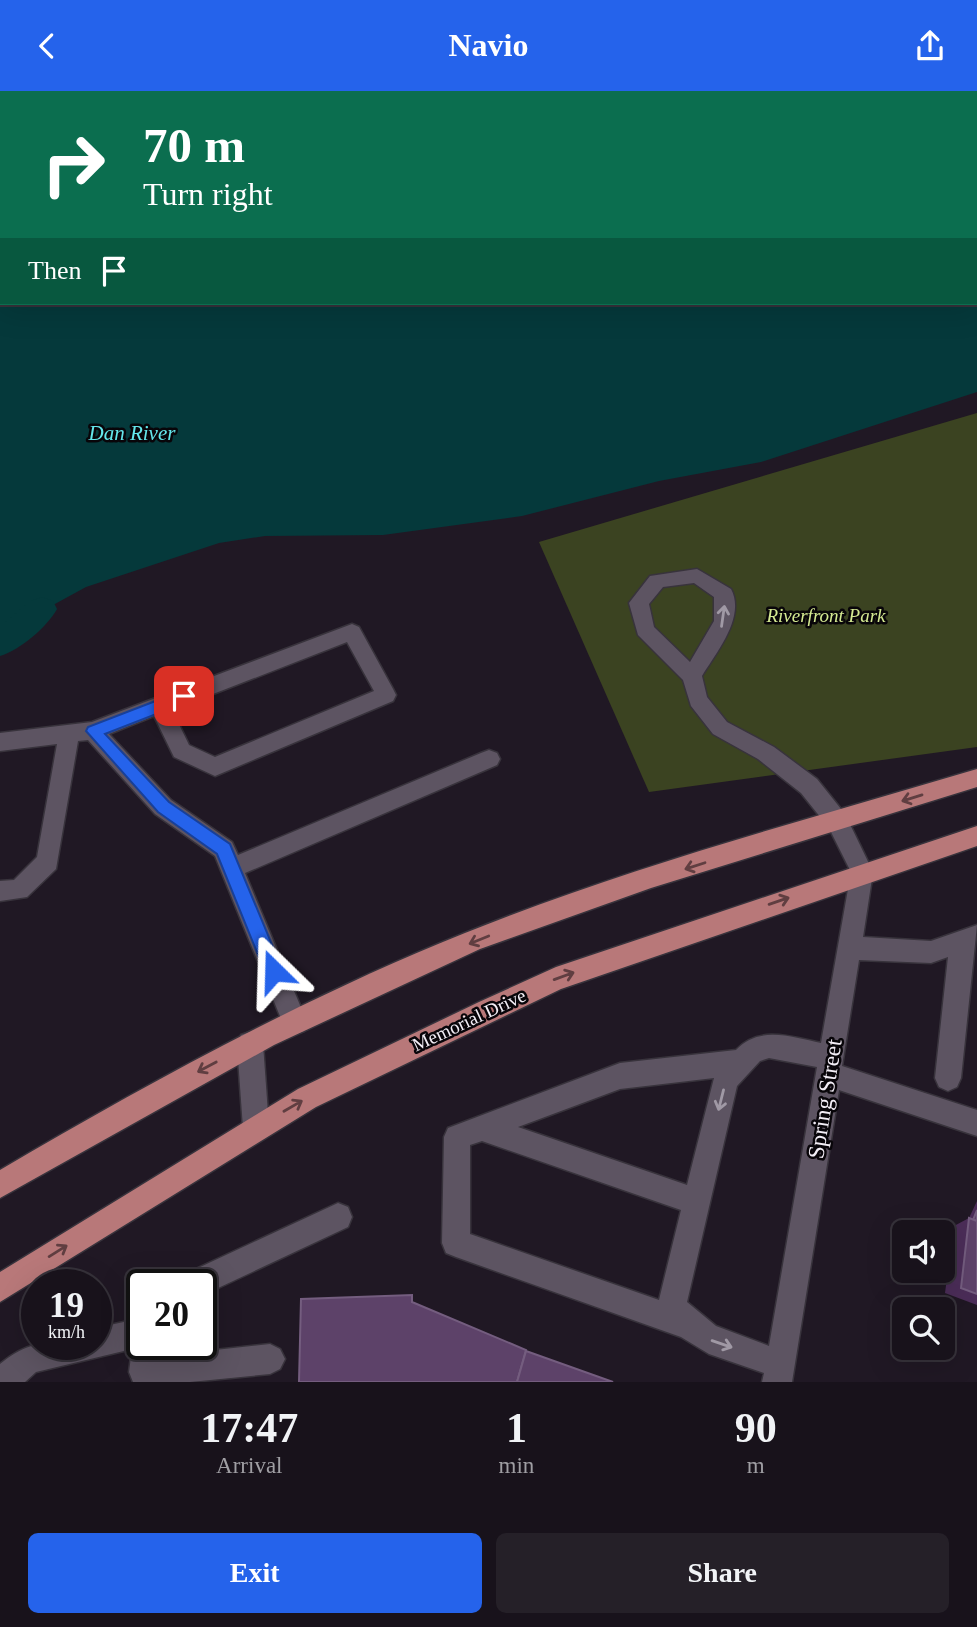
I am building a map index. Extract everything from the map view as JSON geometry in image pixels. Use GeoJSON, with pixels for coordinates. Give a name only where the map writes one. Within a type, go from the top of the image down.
{"type":"FeatureCollection","features":[{"type":"Feature","properties":{"kind":"main road"},"geometry":{"type":"LineString","coordinates":[[0,1185],[138,1104],[250,1044],[447,953],[544,914],[977,778]]}},
{"type":"Feature","properties":{"kind":"main road","name":"Memorial Drive"},"geometry":{"type":"LineString","coordinates":[[0,1288],[256,1128],[319,1092],[556,979],[862,872],[977,836]]}},
{"type":"Feature","properties":{"kind":"street"},"geometry":{"type":"LineString","coordinates":[[692,675],[724,621],[724,594],[696,576],[657,581],[639,603],[645,630],[692,675],[698,700],[720,728],[766,753],[808,786],[837,821],[862,872]]}},
{"type":"Feature","properties":{"kind":"street"},"geometry":{"type":"LineString","coordinates":[[0,742],[93,731],[160,705],[352,632],[386,695],[215,767],[181,751],[160,705]]}},
{"type":"Feature","properties":{"kind":"street"},"geometry":{"type":"LineString","coordinates":[[93,731],[163,807],[224,849],[295,1023]]}},
{"type":"Feature","properties":{"kind":"street"},"geometry":{"type":"LineString","coordinates":[[0,891],[19,890],[48,862],[69,734]]}},
{"type":"Feature","properties":{"kind":"street"},"geometry":{"type":"LineString","coordinates":[[231,867],[489,759]]}},
{"type":"Feature","properties":{"kind":"street","name":"Spring Street"},"geometry":{"type":"LineString","coordinates":[[778,1373],[862,872]]}},
{"type":"Feature","properties":{"kind":"street"},"geometry":{"type":"LineString","coordinates":[[850,948],[931,952],[970,938],[948,1079]]}},
{"type":"Feature","properties":{"kind":"street"},"geometry":{"type":"LineString","coordinates":[[250,1044],[256,1128]]}},
{"type":"Feature","properties":{"kind":"street"},"geometry":{"type":"LineString","coordinates":[[682,1323],[672,1305],[726,1079],[753,1050],[769,1046],[831,1066],[977,1123]]}},
{"type":"Feature","properties":{"kind":"street"},"geometry":{"type":"LineString","coordinates":[[741,1062],[620,1076],[457,1137],[456,1243],[682,1323],[708,1339],[778,1373]]}},
{"type":"Feature","properties":{"kind":"street"},"geometry":{"type":"LineString","coordinates":[[482,1128],[696,1202]]}},
{"type":"Feature","properties":{"kind":"street"},"geometry":{"type":"LineString","coordinates":[[217,1274],[338,1217]]}},
{"type":"Feature","properties":{"kind":"street"},"geometry":{"type":"LineString","coordinates":[[145,1360],[144,1372],[271,1359]]}},
{"type":"Feature","properties":{"kind":"street"},"geometry":{"type":"LineString","coordinates":[[2,1382],[28,1360]]}},
{"type":"Feature","properties":{"kind":"green space","name":"Riverfront Park"},"geometry":{"type":"Polygon","coordinates":[[[977,413],[977,747],[649,792],[539,542],[977,413]]]}},
{"type":"Feature","properties":{"kind":"water","name":"Dan River"},"geometry":{"type":"Polygon","coordinates":[[[0,305],[977,305],[977,392],[761,462],[659,481],[522,516],[383,535],[265,536],[219,543],[86,587],[0,634],[0,305]]]}},
{"type":"Feature","properties":{"kind":"building"},"geometry":{"type":"Polygon","coordinates":[[[969,1218],[977,1221],[977,1294],[961,1288],[969,1218]]]}},
{"type":"Feature","properties":{"kind":"building"},"geometry":{"type":"Polygon","coordinates":[[[412,1295],[412,1302],[526,1350],[517,1382],[299,1382],[301,1299],[412,1295]]]}},
{"type":"Feature","properties":{"kind":"building"},"geometry":{"type":"Polygon","coordinates":[[[526,1351],[613,1382],[517,1382],[526,1351]]]}},
{"type":"Feature","properties":{"kind":"waterway"},"geometry":{"type":"LineString","coordinates":[[0,644],[42,609]]}},
{"type":"Feature","properties":{"kind":"route"},"geometry":{"type":"LineString","coordinates":[[184,696],[93,731],[163,807],[224,849],[274,971]]}}]}
